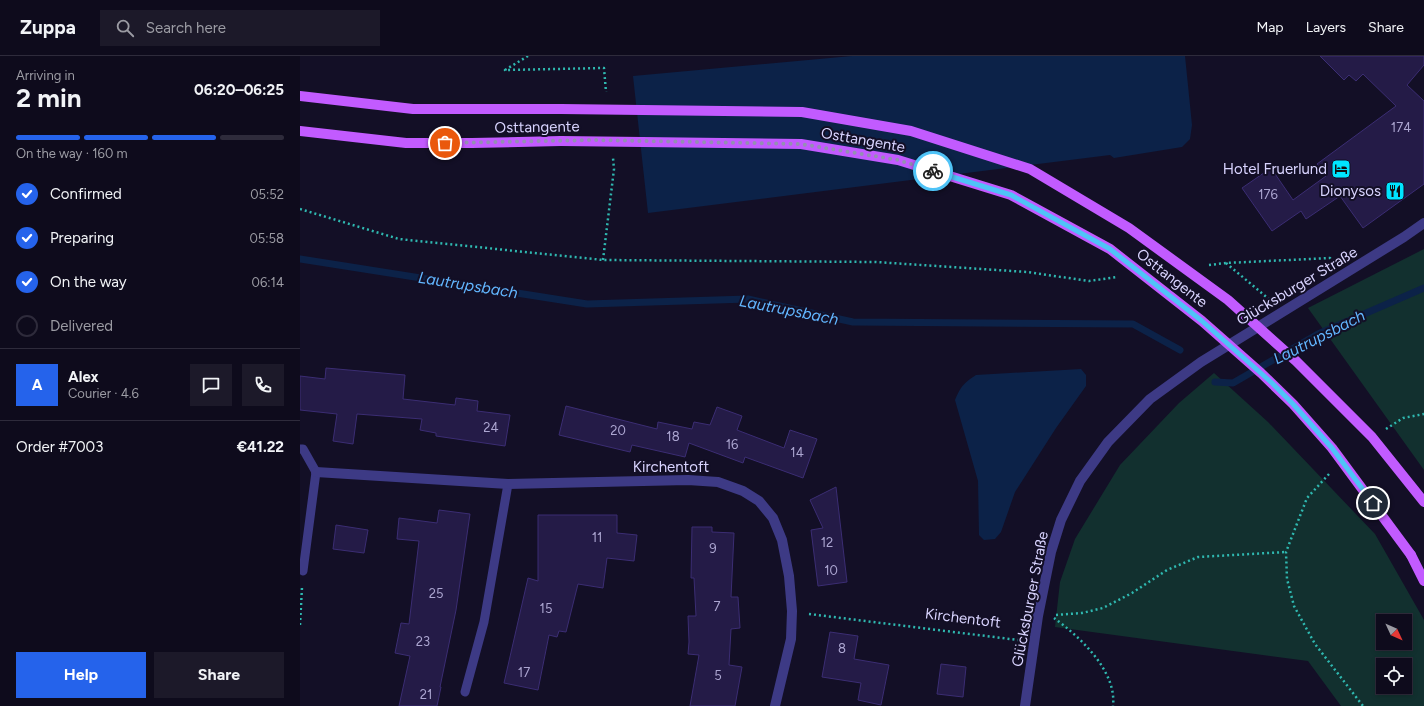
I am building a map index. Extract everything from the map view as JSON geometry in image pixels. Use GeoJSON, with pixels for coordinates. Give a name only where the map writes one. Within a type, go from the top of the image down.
{"type":"FeatureCollection","features":[{"type":"Feature","properties":{"kind":"main road","name":"Osttangente"},"geometry":{"type":"LineString","coordinates":[[300,96],[413,109],[802,112],[911,131],[1030,169],[1129,228],[1228,300],[1296,361],[1372,437],[1424,502]]}},
{"type":"Feature","properties":{"kind":"main road","name":"Osttangente"},"geometry":{"type":"LineString","coordinates":[[300,131],[406,142],[472,143],[561,141],[801,144],[898,160],[1011,195],[1110,249],[1202,321],[1261,373],[1293,404],[1332,448],[1411,555],[1424,581]]}},
{"type":"Feature","properties":{"kind":"street","name":"Glücksburger Straße"},"geometry":{"type":"LineString","coordinates":[[1025,706],[1038,616],[1051,552],[1061,520],[1080,481],[1108,442],[1150,399],[1201,362],[1404,238],[1424,222]]}},
{"type":"Feature","properties":{"kind":"street","name":"Kirchentoft"},"geometry":{"type":"LineString","coordinates":[[316,472],[508,484],[688,480],[718,482],[743,491],[759,501],[773,518],[782,540],[789,576],[792,611],[791,639],[775,706]]}},
{"type":"Feature","properties":{"kind":"lane"},"geometry":{"type":"LineString","coordinates":[[300,449],[303,449],[316,472],[303,571]]}},
{"type":"Feature","properties":{"kind":"lane"},"geometry":{"type":"LineString","coordinates":[[465,692],[484,622],[508,484]]}},
{"type":"Feature","properties":{"kind":"path"},"geometry":{"type":"LineString","coordinates":[[300,209],[399,239],[603,260],[876,262],[1027,272]]}},
{"type":"Feature","properties":{"kind":"path"},"geometry":{"type":"LineString","coordinates":[[1226,263],[1284,312]]}},
{"type":"Feature","properties":{"kind":"path"},"geometry":{"type":"LineString","coordinates":[[1384,430],[1403,418],[1424,414]]}},
{"type":"Feature","properties":{"kind":"path"},"geometry":{"type":"LineString","coordinates":[[1331,472],[1307,498],[1286,552],[1287,579],[1294,606],[1315,644],[1363,706]]}},
{"type":"Feature","properties":{"kind":"path"},"geometry":{"type":"LineString","coordinates":[[1113,706],[1114,698],[1106,672],[1098,660],[1074,634],[1051,615],[1082,613],[1103,608],[1132,593],[1167,570],[1198,557],[1286,552]]}},
{"type":"Feature","properties":{"kind":"path"},"geometry":{"type":"LineString","coordinates":[[300,625],[303,571]]}},
{"type":"Feature","properties":{"kind":"path","name":"Kirchentoft"},"geometry":{"type":"LineString","coordinates":[[792,611],[1035,643]]}},
{"type":"Feature","properties":{"kind":"green space","name":"Lautrupsbach"},"geometry":{"type":"Polygon","coordinates":[[[1424,249],[1424,470],[1308,308],[1424,249]]]}},
{"type":"Feature","properties":{"kind":"green space"},"geometry":{"type":"Polygon","coordinates":[[[1214,373],[1268,422],[1375,534],[1424,620],[1424,706],[1341,706],[1308,661],[1055,627],[1060,582],[1075,539],[1120,465],[1179,403],[1214,373]]]}},
{"type":"Feature","properties":{"kind":"water"},"geometry":{"type":"Polygon","coordinates":[[[852,56],[1185,56],[1192,125],[1190,139],[1182,147],[1114,158],[1110,155],[648,213],[633,76],[852,56]]]}},
{"type":"Feature","properties":{"kind":"water"},"geometry":{"type":"Polygon","coordinates":[[[1081,369],[1086,375],[1086,386],[1056,428],[1015,492],[1001,532],[995,539],[984,540],[979,535],[978,481],[955,400],[959,391],[976,375],[1081,369]]]}},
{"type":"Feature","properties":{"kind":"building"},"geometry":{"type":"Polygon","coordinates":[[[1320,56],[1424,56],[1424,65],[1407,85],[1424,101],[1424,184],[1363,228],[1340,196],[1306,219],[1301,211],[1272,231],[1242,188],[1271,168],[1293,200],[1326,176],[1317,164],[1396,106],[1363,74],[1356,81],[1349,75],[1344,80],[1320,56]]]}},
{"type":"Feature","properties":{"kind":"building"},"geometry":{"type":"Polygon","coordinates":[[[326,368],[405,375],[403,399],[455,405],[456,398],[478,401],[477,411],[510,415],[505,446],[436,436],[436,433],[420,430],[422,419],[357,414],[353,444],[333,441],[337,414],[300,410],[300,376],[325,379],[326,368]]]}},
{"type":"Feature","properties":{"kind":"building"},"geometry":{"type":"Polygon","coordinates":[[[566,406],[657,429],[658,422],[692,429],[694,422],[710,425],[717,407],[742,416],[737,430],[784,448],[790,430],[817,439],[803,478],[745,457],[743,463],[689,443],[685,457],[632,445],[630,452],[559,435],[566,406]]]}},
{"type":"Feature","properties":{"kind":"building"},"geometry":{"type":"Polygon","coordinates":[[[836,487],[847,582],[818,586],[811,530],[823,528],[810,500],[836,487]]]}},
{"type":"Feature","properties":{"kind":"building"},"geometry":{"type":"Polygon","coordinates":[[[439,510],[470,514],[456,610],[441,687],[437,706],[399,706],[410,656],[395,653],[401,623],[409,624],[419,541],[397,539],[399,518],[437,523],[439,510]]]}},
{"type":"Feature","properties":{"kind":"building"},"geometry":{"type":"Polygon","coordinates":[[[538,515],[617,515],[617,533],[637,535],[634,561],[607,558],[603,588],[578,584],[566,632],[559,631],[557,637],[549,635],[538,690],[504,683],[528,578],[538,581],[538,515]]]}},
{"type":"Feature","properties":{"kind":"building"},"geometry":{"type":"Polygon","coordinates":[[[336,525],[368,530],[364,553],[333,549],[336,525]]]}},
{"type":"Feature","properties":{"kind":"building"},"geometry":{"type":"Polygon","coordinates":[[[692,527],[712,527],[712,532],[734,533],[731,597],[738,597],[740,628],[731,629],[729,665],[742,667],[735,706],[690,706],[699,655],[688,654],[688,616],[696,616],[694,578],[691,578],[692,527]]]}},
{"type":"Feature","properties":{"kind":"building"},"geometry":{"type":"Polygon","coordinates":[[[830,632],[858,636],[854,659],[889,665],[881,705],[858,700],[861,683],[822,677],[830,632]]]}},
{"type":"Feature","properties":{"kind":"building"},"geometry":{"type":"Polygon","coordinates":[[[941,664],[966,667],[963,697],[937,694],[941,664]]]}},
{"type":"Feature","properties":{"kind":"waterway","name":"Lautrupsbach"},"geometry":{"type":"LineString","coordinates":[[300,259],[587,304],[748,299],[853,322],[1133,324],[1180,350]]}},
{"type":"Feature","properties":{"kind":"waterway","name":"Lautrupsbach"},"geometry":{"type":"LineString","coordinates":[[1215,382],[1233,383],[1318,334],[1424,288]]}},
{"type":"Feature","properties":{"kind":"way so far"},"geometry":{"type":"LineString","coordinates":[[445,143],[594,140],[801,144],[898,160],[933,171]]}},
{"type":"Feature","properties":{"kind":"place","name":"Hotel Fruerlund"},"geometry":{"type":"Point","coordinates":[1341,169]}},
{"type":"Feature","properties":{"kind":"place","name":"Dionysos"},"geometry":{"type":"Point","coordinates":[1395,191]}},
{"type":"Feature","properties":{"kind":"route"},"geometry":{"type":"LineString","coordinates":[[933,171],[1011,195],[1110,249],[1202,321],[1272,383],[1332,448],[1373,503]]}}]}
